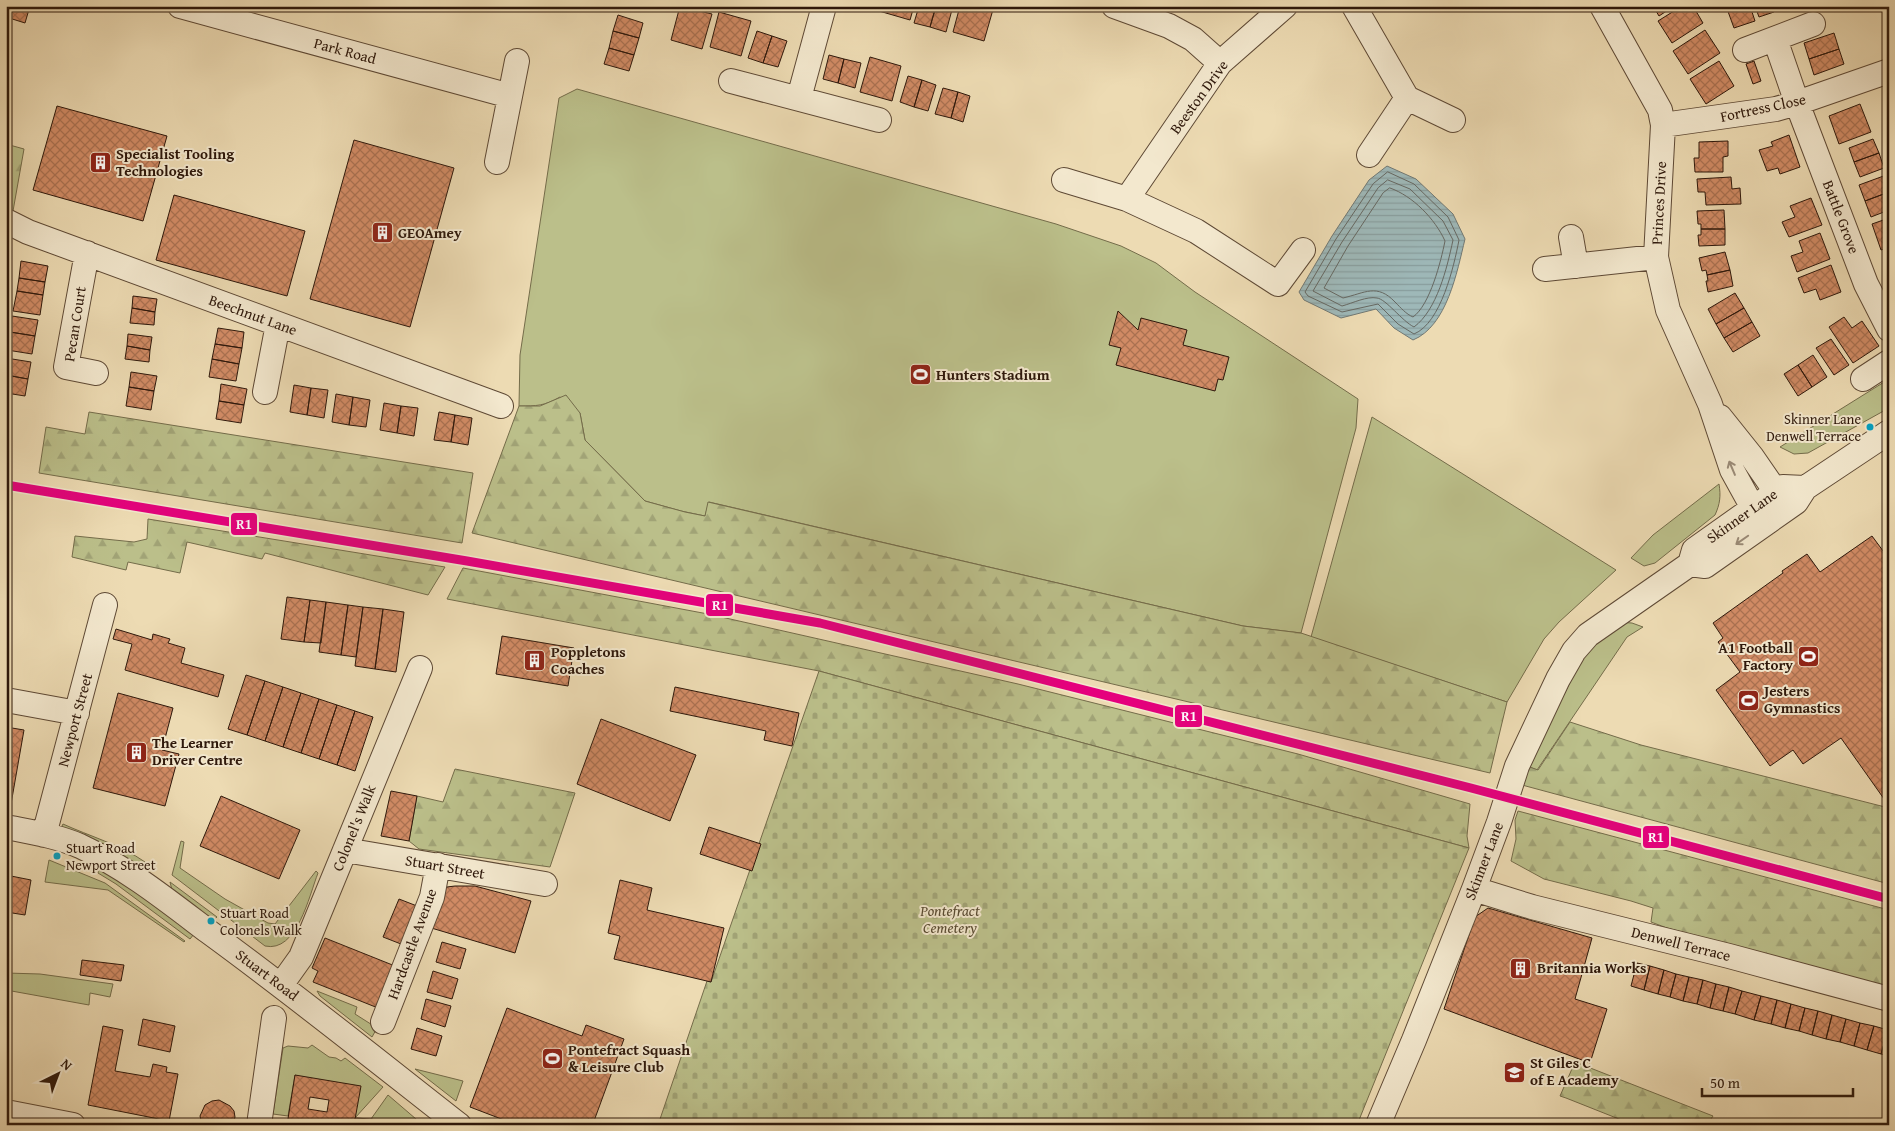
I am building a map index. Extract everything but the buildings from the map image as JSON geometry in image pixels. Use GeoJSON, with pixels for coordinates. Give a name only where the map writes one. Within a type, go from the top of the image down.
{"type":"FeatureCollection","features":[{"type":"Feature","properties":{"kind":"street","name":"Park Road"},"geometry":{"type":"LineString","coordinates":[[180,6],[510,96]]}},
{"type":"Feature","properties":{"kind":"street"},"geometry":{"type":"LineString","coordinates":[[799,98],[824,6]]}},
{"type":"Feature","properties":{"kind":"street"},"geometry":{"type":"LineString","coordinates":[[1114,6],[1169,26],[1193,39],[1220,63]]}},
{"type":"Feature","properties":{"kind":"street","name":"Beeston Drive"},"geometry":{"type":"LineString","coordinates":[[1127,199],[1220,63],[1285,6]]}},
{"type":"Feature","properties":{"kind":"street"},"geometry":{"type":"LineString","coordinates":[[1354,6],[1408,98],[1453,120]]}},
{"type":"Feature","properties":{"kind":"street","name":"Princes Drive"},"geometry":{"type":"LineString","coordinates":[[1602,6],[1660,110],[1664,125],[1656,257],[1668,310],[1710,404],[1752,457],[1771,507]]}},
{"type":"Feature","properties":{"kind":"street"},"geometry":{"type":"LineString","coordinates":[[1745,50],[1813,24]]}},
{"type":"Feature","properties":{"kind":"street","name":"Battle Grove"},"geometry":{"type":"LineString","coordinates":[[1775,39],[1866,284],[1889,329]]}},
{"type":"Feature","properties":{"kind":"street"},"geometry":{"type":"LineString","coordinates":[[497,162],[517,61]]}},
{"type":"Feature","properties":{"kind":"street","name":"Fortress Close"},"geometry":{"type":"LineString","coordinates":[[1664,125],[1776,109],[1798,104],[1889,71]]}},
{"type":"Feature","properties":{"kind":"street"},"geometry":{"type":"LineString","coordinates":[[731,81],[879,120]]}},
{"type":"Feature","properties":{"kind":"street"},"geometry":{"type":"LineString","coordinates":[[1370,155],[1408,98]]}},
{"type":"Feature","properties":{"kind":"street"},"geometry":{"type":"LineString","coordinates":[[1064,180],[1127,199],[1196,231],[1285,288],[1303,250]]}},
{"type":"Feature","properties":{"kind":"street","name":"Beechnut Lane"},"geometry":{"type":"LineString","coordinates":[[6,221],[28,232],[501,406]]}},
{"type":"Feature","properties":{"kind":"street"},"geometry":{"type":"LineString","coordinates":[[1571,237],[1576,266]]}},
{"type":"Feature","properties":{"kind":"street","name":"Pecan Court"},"geometry":{"type":"LineString","coordinates":[[87,253],[66,367],[96,373]]}},
{"type":"Feature","properties":{"kind":"street"},"geometry":{"type":"LineString","coordinates":[[1545,270],[1656,257]]}},
{"type":"Feature","properties":{"kind":"street"},"geometry":{"type":"LineString","coordinates":[[265,392],[278,324]]}},
{"type":"Feature","properties":{"kind":"street"},"geometry":{"type":"LineString","coordinates":[[1863,379],[1889,362]]}},
{"type":"Feature","properties":{"kind":"street","name":"Skinner Lane"},"geometry":{"type":"LineString","coordinates":[[1378,1125],[1474,889],[1517,766],[1558,679],[1574,651],[1588,635],[1690,564],[1705,566],[1771,507],[1783,487],[1805,488],[1889,432]]}},
{"type":"Feature","properties":{"kind":"street","name":"Newport Street"},"geometry":{"type":"LineString","coordinates":[[44,835],[105,605]]}},
{"type":"Feature","properties":{"kind":"street","name":"Colonel's Walk"},"geometry":{"type":"LineString","coordinates":[[281,985],[301,957],[420,668]]}},
{"type":"Feature","properties":{"kind":"street"},"geometry":{"type":"LineString","coordinates":[[6,700],[76,713]]}},
{"type":"Feature","properties":{"kind":"street","name":"Stuart Road"},"geometry":{"type":"LineString","coordinates":[[6,827],[78,845],[141,881],[281,985],[459,1125]]}},
{"type":"Feature","properties":{"kind":"street","name":"Stuart Street"},"geometry":{"type":"LineString","coordinates":[[345,850],[545,884]]}},
{"type":"Feature","properties":{"kind":"street","name":"Hardcastle Avenue"},"geometry":{"type":"LineString","coordinates":[[383,1022],[432,897],[438,865]]}},
{"type":"Feature","properties":{"kind":"street","name":"Denwell Terrace"},"geometry":{"type":"LineString","coordinates":[[1474,889],[1532,907],[1889,999]]}},
{"type":"Feature","properties":{"kind":"street"},"geometry":{"type":"LineString","coordinates":[[259,1125],[278,1032]]}},
{"type":"Feature","properties":{"kind":"street"},"geometry":{"type":"LineString","coordinates":[[6,1112],[73,1125]]}},
{"type":"Feature","properties":{"kind":"green space","name":"Hunters Stadium"},"geometry":{"type":"Polygon","coordinates":[[[577,89],[1056,224],[1121,246],[1156,263],[1195,292],[1358,399],[1356,428],[1301,633],[1243,626],[709,502],[705,516],[645,501],[585,440],[580,413],[560,397],[540,405],[519,406],[520,355],[559,98],[577,89]]]}},
{"type":"Feature","properties":{"kind":"green space"},"geometry":{"type":"Polygon","coordinates":[[[6,144],[24,149],[13,211],[6,208],[6,144]]]}},
{"type":"Feature","properties":{"kind":"green space"},"geometry":{"type":"Polygon","coordinates":[[[1889,379],[1889,408],[1808,453],[1794,454],[1780,447],[1889,379]]]}},
{"type":"Feature","properties":{"kind":"green space"},"geometry":{"type":"Polygon","coordinates":[[[566,395],[580,413],[585,440],[645,501],[705,516],[708,502],[1243,626],[1301,633],[1507,702],[1490,773],[472,533],[519,406],[540,406],[566,395]]]}},
{"type":"Feature","properties":{"kind":"green space"},"geometry":{"type":"Polygon","coordinates":[[[89,412],[473,473],[462,543],[39,473],[46,427],[85,434],[89,412]]]}},
{"type":"Feature","properties":{"kind":"green space"},"geometry":{"type":"Polygon","coordinates":[[[1372,417],[1616,570],[1559,622],[1544,639],[1507,702],[1311,637],[1372,417]]]}},
{"type":"Feature","properties":{"kind":"green space"},"geometry":{"type":"Polygon","coordinates":[[[1719,484],[1720,500],[1715,515],[1655,563],[1644,566],[1631,558],[1653,535],[1719,484]]]}},
{"type":"Feature","properties":{"kind":"green space"},"geometry":{"type":"Polygon","coordinates":[[[148,519],[445,567],[428,595],[265,553],[262,559],[187,542],[180,573],[128,562],[126,570],[72,557],[75,536],[134,542],[147,539],[148,519]]]}},
{"type":"Feature","properties":{"kind":"green space"},"geometry":{"type":"Polygon","coordinates":[[[463,568],[708,614],[1018,684],[1298,754],[1470,804],[1467,836],[1469,848],[819,671],[447,599],[463,568]]]}},
{"type":"Feature","properties":{"kind":"green space"},"geometry":{"type":"Polygon","coordinates":[[[1617,622],[1632,623],[1643,627],[1627,637],[1537,770],[1527,766],[1592,643],[1617,622]]]}},
{"type":"Feature","properties":{"kind":"green space","name":"Pontefract Cemetery"},"geometry":{"type":"Polygon","coordinates":[[[819,671],[1469,848],[1357,1125],[658,1125],[707,981],[711,982],[819,671]]]}},
{"type":"Feature","properties":{"kind":"green space"},"geometry":{"type":"Polygon","coordinates":[[[1570,722],[1641,745],[1889,808],[1889,884],[1522,785],[1527,766],[1538,770],[1570,722]]]}},
{"type":"Feature","properties":{"kind":"green space"},"geometry":{"type":"Polygon","coordinates":[[[455,769],[575,793],[550,867],[419,849],[409,841],[417,796],[443,802],[455,769]]]}},
{"type":"Feature","properties":{"kind":"green space"},"geometry":{"type":"Polygon","coordinates":[[[1518,811],[1889,910],[1889,989],[1667,928],[1651,922],[1653,908],[1544,879],[1511,861],[1516,839],[1515,820],[1518,811]]]}},
{"type":"Feature","properties":{"kind":"green space"},"geometry":{"type":"Polygon","coordinates":[[[63,824],[115,846],[145,862],[144,864],[136,865],[61,828],[63,824]]]}},
{"type":"Feature","properties":{"kind":"green space"},"geometry":{"type":"Polygon","coordinates":[[[181,841],[184,842],[180,868],[225,899],[268,923],[275,924],[316,871],[318,873],[306,908],[300,921],[286,941],[276,946],[265,946],[172,875],[181,841]]]}},
{"type":"Feature","properties":{"kind":"green space"},"geometry":{"type":"Polygon","coordinates":[[[49,860],[105,883],[185,941],[108,890],[45,882],[49,860]]]}},
{"type":"Feature","properties":{"kind":"green space"},"geometry":{"type":"Polygon","coordinates":[[[99,868],[125,882],[194,934],[190,939],[116,884],[98,873],[99,868]]]}},
{"type":"Feature","properties":{"kind":"green space"},"geometry":{"type":"Polygon","coordinates":[[[170,882],[217,917],[213,921],[172,890],[170,882]]]}},
{"type":"Feature","properties":{"kind":"green space"},"geometry":{"type":"Polygon","coordinates":[[[6,973],[40,974],[113,984],[110,997],[90,993],[89,1005],[6,990],[6,973]]]}},
{"type":"Feature","properties":{"kind":"green space"},"geometry":{"type":"Polygon","coordinates":[[[317,991],[357,1007],[355,1014],[377,1028],[372,1037],[320,996],[317,991]]]}},
{"type":"Feature","properties":{"kind":"green space"},"geometry":{"type":"Polygon","coordinates":[[[312,1045],[329,1057],[341,1061],[345,1058],[383,1087],[355,1118],[295,1075],[288,1116],[273,1114],[283,1048],[288,1046],[308,1048],[312,1045]]]}},
{"type":"Feature","properties":{"kind":"green space"},"geometry":{"type":"Polygon","coordinates":[[[1575,1062],[1713,1116],[1707,1125],[1634,1125],[1560,1096],[1575,1062]]]}},
{"type":"Feature","properties":{"kind":"green space"},"geometry":{"type":"Polygon","coordinates":[[[415,1069],[463,1081],[456,1101],[415,1069]]]}},
{"type":"Feature","properties":{"kind":"green space"},"geometry":{"type":"Polygon","coordinates":[[[388,1095],[423,1125],[401,1125],[371,1119],[388,1095]]]}},
{"type":"Feature","properties":{"kind":"water"},"geometry":{"type":"Polygon","coordinates":[[[1387,166],[1416,179],[1453,214],[1465,239],[1454,282],[1442,311],[1425,333],[1413,340],[1394,328],[1376,309],[1341,318],[1304,300],[1299,292],[1332,236],[1369,180],[1387,166]]]}},
{"type":"Feature","properties":{"kind":"transit line","name":"R1"},"geometry":{"type":"LineString","coordinates":[[6,485],[467,561],[820,623],[1471,788],[1889,899]]}},
{"type":"Feature","properties":{"kind":"place","name":"Specialist Tooling Technologies"},"geometry":{"type":"Point","coordinates":[100,163]}},
{"type":"Feature","properties":{"kind":"place","name":"GEOAmey"},"geometry":{"type":"Point","coordinates":[382,233]}},
{"type":"Feature","properties":{"kind":"place","name":"Hunters Stadium"},"geometry":{"type":"Point","coordinates":[920,375]}},
{"type":"Feature","properties":{"kind":"place","name":"Skinner Lane Denwell Terrace"},"geometry":{"type":"Point","coordinates":[1870,427]}},
{"type":"Feature","properties":{"kind":"place","name":"A1 Football Factory"},"geometry":{"type":"Point","coordinates":[1809,657]}},
{"type":"Feature","properties":{"kind":"place","name":"Poppletons Coaches"},"geometry":{"type":"Point","coordinates":[535,661]}},
{"type":"Feature","properties":{"kind":"place","name":"Jesters Gymnastics"},"geometry":{"type":"Point","coordinates":[1748,700]}},
{"type":"Feature","properties":{"kind":"place","name":"The Learner Driver Centre"},"geometry":{"type":"Point","coordinates":[136,752]}},
{"type":"Feature","properties":{"kind":"place","name":"Stuart Road Newport Street"},"geometry":{"type":"Point","coordinates":[57,856]}},
{"type":"Feature","properties":{"kind":"place","name":"Stuart Road Colonels Walk"},"geometry":{"type":"Point","coordinates":[211,921]}},
{"type":"Feature","properties":{"kind":"place","name":"Britannia Works"},"geometry":{"type":"Point","coordinates":[1521,968]}},
{"type":"Feature","properties":{"kind":"place","name":"Pontefract Squash & Leisure Club"},"geometry":{"type":"Point","coordinates":[552,1059]}},
{"type":"Feature","properties":{"kind":"place","name":"St Giles C of E Academy"},"geometry":{"type":"Point","coordinates":[1514,1072]}}]}
